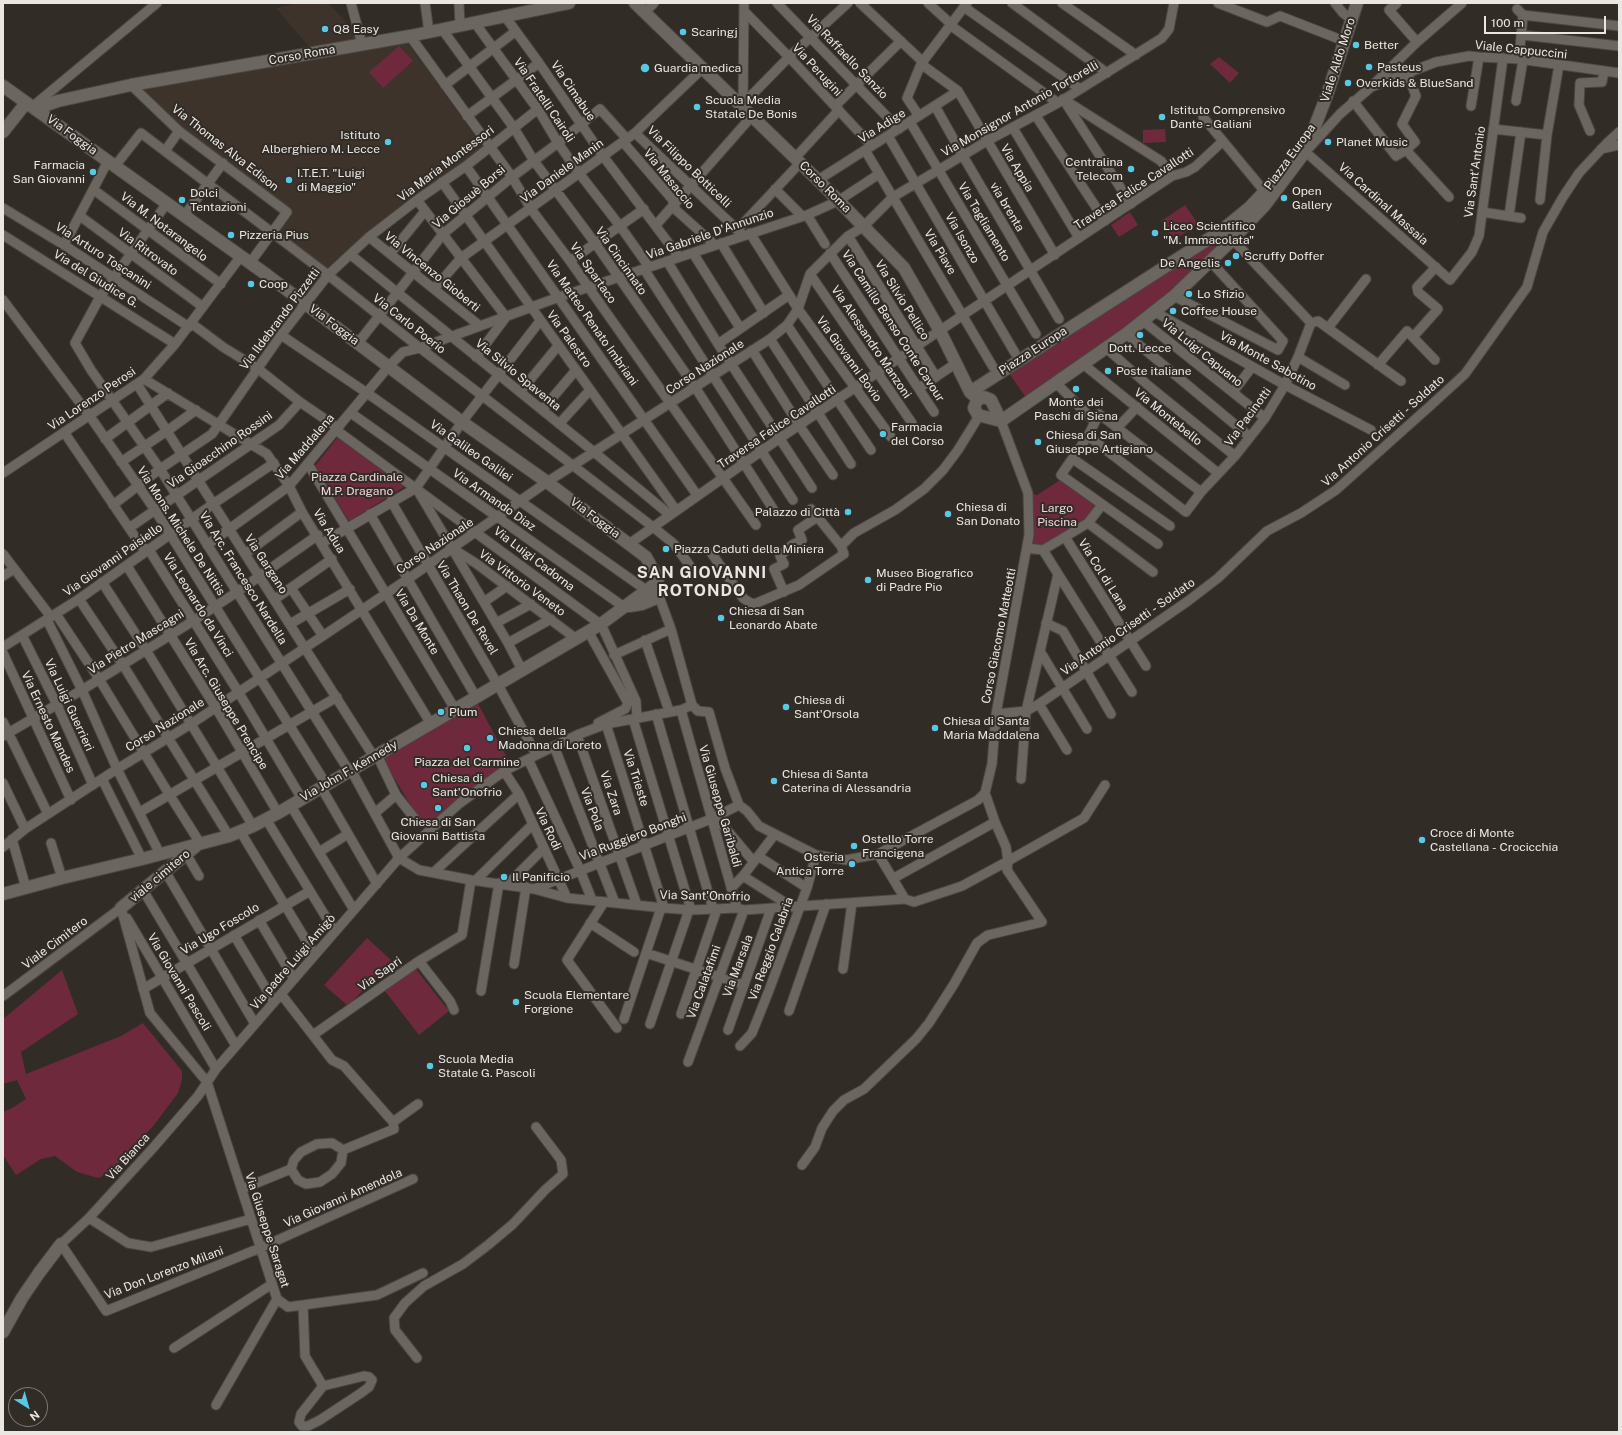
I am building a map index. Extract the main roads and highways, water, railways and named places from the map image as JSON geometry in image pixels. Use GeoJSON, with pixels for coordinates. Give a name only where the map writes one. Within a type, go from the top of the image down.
{"type":"FeatureCollection","features":[{"type":"Feature","properties":{"kind":"main road","name":"Corso Roma"},"geometry":{"type":"LineString","coordinates":[[635,3],[702,70],[742,104],[752,116],[798,160],[904,268],[940,331],[955,364],[976,396]]}},
{"type":"Feature","properties":{"kind":"main road","name":"Viale Aldo Moro"},"geometry":{"type":"LineString","coordinates":[[1319,117],[1357,3]]}},
{"type":"Feature","properties":{"kind":"main road","name":"Corso Roma"},"geometry":{"type":"LineString","coordinates":[[32,107],[131,85],[410,36],[475,23],[504,15],[563,4]]}},
{"type":"Feature","properties":{"kind":"main road","name":"Via Foggia"},"geometry":{"type":"LineString","coordinates":[[3,86],[306,304],[462,422],[547,482],[646,557],[652,583]]}},
{"type":"Feature","properties":{"kind":"main road"},"geometry":{"type":"LineString","coordinates":[[3,132],[32,107]]}},
{"type":"Feature","properties":{"kind":"main road","name":"Piazza Europa"},"geometry":{"type":"LineString","coordinates":[[976,396],[980,385],[1221,230],[1237,226],[1265,204],[1303,149],[1319,117]]}},
{"type":"Feature","properties":{"kind":"main road","name":"Piazza Europa"},"geometry":{"type":"LineString","coordinates":[[1001,421],[1126,334],[1174,296],[1211,262],[1232,240],[1237,226],[1303,149]]}},
{"type":"Feature","properties":{"kind":"main road"},"geometry":{"type":"LineString","coordinates":[[976,396],[989,399],[1001,421],[976,413],[974,404],[976,396]]}},
{"type":"Feature","properties":{"kind":"main road"},"geometry":{"type":"LineString","coordinates":[[982,416],[991,413],[993,405]]}},
{"type":"Feature","properties":{"kind":"main road","name":"Via John F. Kennedy"},"geometry":{"type":"LineString","coordinates":[[3,894],[62,878],[142,860],[228,836],[253,826],[291,806],[596,627],[624,608],[652,583]]}},
{"type":"Feature","properties":{"kind":"main road"},"geometry":{"type":"LineString","coordinates":[[624,608],[642,604],[659,596]]}},
{"type":"Feature","properties":{"kind":"main road","name":"viale cimitero"},"geometry":{"type":"LineString","coordinates":[[121,908],[200,843]]}},
{"type":"Feature","properties":{"kind":"main road"},"geometry":{"type":"LineString","coordinates":[[3,1332],[26,1292],[61,1244]]}},
{"type":"Feature","properties":{"kind":"place","name":"Q8 Easy"},"geometry":{"type":"Point","coordinates":[325,29]}},
{"type":"Feature","properties":{"kind":"place","name":"Scaringj"},"geometry":{"type":"Point","coordinates":[683,32]}},
{"type":"Feature","properties":{"kind":"place","name":"Better"},"geometry":{"type":"Point","coordinates":[1356,45]}},
{"type":"Feature","properties":{"kind":"place","name":"Pasteus"},"geometry":{"type":"Point","coordinates":[1369,67]}},
{"type":"Feature","properties":{"kind":"place","name":"Guardia medica"},"geometry":{"type":"Point","coordinates":[645,68]}},
{"type":"Feature","properties":{"kind":"place","name":"Overkids & BlueSand"},"geometry":{"type":"Point","coordinates":[1348,83]}},
{"type":"Feature","properties":{"kind":"place","name":"Scuola Media Statale De Bonis"},"geometry":{"type":"Point","coordinates":[697,107]}},
{"type":"Feature","properties":{"kind":"place","name":"Istituto Comprensivo Dante - Galiani"},"geometry":{"type":"Point","coordinates":[1162,117]}},
{"type":"Feature","properties":{"kind":"place","name":"Istituto Alberghiero M. Lecce"},"geometry":{"type":"Point","coordinates":[388,142]}},
{"type":"Feature","properties":{"kind":"place","name":"Planet Music"},"geometry":{"type":"Point","coordinates":[1328,142]}},
{"type":"Feature","properties":{"kind":"place","name":"Centralina Telecom"},"geometry":{"type":"Point","coordinates":[1131,169]}},
{"type":"Feature","properties":{"kind":"place","name":"Farmacia San Giovanni"},"geometry":{"type":"Point","coordinates":[93,172]}},
{"type":"Feature","properties":{"kind":"place","name":"I.T.E.T. \"Luigi di Maggio\""},"geometry":{"type":"Point","coordinates":[289,180]}},
{"type":"Feature","properties":{"kind":"place","name":"Open Gallery"},"geometry":{"type":"Point","coordinates":[1284,198]}},
{"type":"Feature","properties":{"kind":"place","name":"Dolci Tentazioni"},"geometry":{"type":"Point","coordinates":[182,200]}},
{"type":"Feature","properties":{"kind":"place","name":"Liceo Scientifico \"M. Immacolata\""},"geometry":{"type":"Point","coordinates":[1155,233]}},
{"type":"Feature","properties":{"kind":"place","name":"Pizzeria Pius"},"geometry":{"type":"Point","coordinates":[231,235]}},
{"type":"Feature","properties":{"kind":"place","name":"Scruffy Doffer"},"geometry":{"type":"Point","coordinates":[1236,256]}},
{"type":"Feature","properties":{"kind":"place","name":"De Angelis"},"geometry":{"type":"Point","coordinates":[1228,263]}},
{"type":"Feature","properties":{"kind":"place","name":"Coop"},"geometry":{"type":"Point","coordinates":[251,284]}},
{"type":"Feature","properties":{"kind":"place","name":"Lo Sfizio"},"geometry":{"type":"Point","coordinates":[1189,294]}},
{"type":"Feature","properties":{"kind":"place","name":"Coffee House"},"geometry":{"type":"Point","coordinates":[1173,311]}},
{"type":"Feature","properties":{"kind":"place","name":"Dott. Lecce"},"geometry":{"type":"Point","coordinates":[1140,335]}},
{"type":"Feature","properties":{"kind":"place","name":"Poste italiane"},"geometry":{"type":"Point","coordinates":[1108,371]}},
{"type":"Feature","properties":{"kind":"place","name":"Monte dei Paschi di Siena"},"geometry":{"type":"Point","coordinates":[1076,389]}},
{"type":"Feature","properties":{"kind":"place","name":"Farmacia del Corso"},"geometry":{"type":"Point","coordinates":[883,434]}},
{"type":"Feature","properties":{"kind":"place","name":"Chiesa di San Giuseppe Artigiano"},"geometry":{"type":"Point","coordinates":[1038,442]}},
{"type":"Feature","properties":{"kind":"place","name":"Palazzo di Città"},"geometry":{"type":"Point","coordinates":[848,512]}},
{"type":"Feature","properties":{"kind":"place","name":"Chiesa di San Donato"},"geometry":{"type":"Point","coordinates":[948,514]}},
{"type":"Feature","properties":{"kind":"place","name":"Piazza Caduti della Miniera"},"geometry":{"type":"Point","coordinates":[666,549]}},
{"type":"Feature","properties":{"kind":"place","name":"Museo Biografico di Padre Pio"},"geometry":{"type":"Point","coordinates":[868,580]}},
{"type":"Feature","properties":{"kind":"place","name":"Chiesa di San Leonardo Abate"},"geometry":{"type":"Point","coordinates":[721,618]}},
{"type":"Feature","properties":{"kind":"place","name":"Chiesa di Sant'Orsola"},"geometry":{"type":"Point","coordinates":[786,707]}},
{"type":"Feature","properties":{"kind":"place","name":"Plum"},"geometry":{"type":"Point","coordinates":[441,712]}},
{"type":"Feature","properties":{"kind":"place","name":"Chiesa di Santa Maria Maddalena"},"geometry":{"type":"Point","coordinates":[935,728]}},
{"type":"Feature","properties":{"kind":"place","name":"Chiesa della Madonna di Loreto"},"geometry":{"type":"Point","coordinates":[490,738]}},
{"type":"Feature","properties":{"kind":"place","name":"Piazza del Carmine"},"geometry":{"type":"Point","coordinates":[467,748]}},
{"type":"Feature","properties":{"kind":"place","name":"Chiesa di Santa Caterina di Alessandria"},"geometry":{"type":"Point","coordinates":[774,781]}},
{"type":"Feature","properties":{"kind":"place","name":"Chiesa di Sant'Onofrio"},"geometry":{"type":"Point","coordinates":[424,785]}},
{"type":"Feature","properties":{"kind":"place","name":"Chiesa di San Giovanni Battista"},"geometry":{"type":"Point","coordinates":[438,808]}},
{"type":"Feature","properties":{"kind":"place","name":"Croce di Monte Castellana - Crocicchia"},"geometry":{"type":"Point","coordinates":[1422,840]}},
{"type":"Feature","properties":{"kind":"place","name":"Ostello Torre Francigena"},"geometry":{"type":"Point","coordinates":[854,846]}},
{"type":"Feature","properties":{"kind":"place","name":"Osteria Antica Torre"},"geometry":{"type":"Point","coordinates":[852,864]}},
{"type":"Feature","properties":{"kind":"place","name":"Il Panificio"},"geometry":{"type":"Point","coordinates":[504,877]}},
{"type":"Feature","properties":{"kind":"place","name":"Scuola Elementare Forgione"},"geometry":{"type":"Point","coordinates":[516,1002]}},
{"type":"Feature","properties":{"kind":"place","name":"Scuola Media Statale G. Pascoli"},"geometry":{"type":"Point","coordinates":[430,1066]}},
{"type":"Feature","properties":{"kind":"district","name":"SAN GIOVANNI ROTONDO"},"geometry":{"type":"Point","coordinates":[702,582]}},
{"type":"Feature","properties":{"kind":"park label","name":"Piazza Cardinale M.P. Dragano"},"geometry":{"type":"Point","coordinates":[357,484]}},
{"type":"Feature","properties":{"kind":"park label","name":"Largo Piscina"},"geometry":{"type":"Point","coordinates":[1057,515]}}]}
